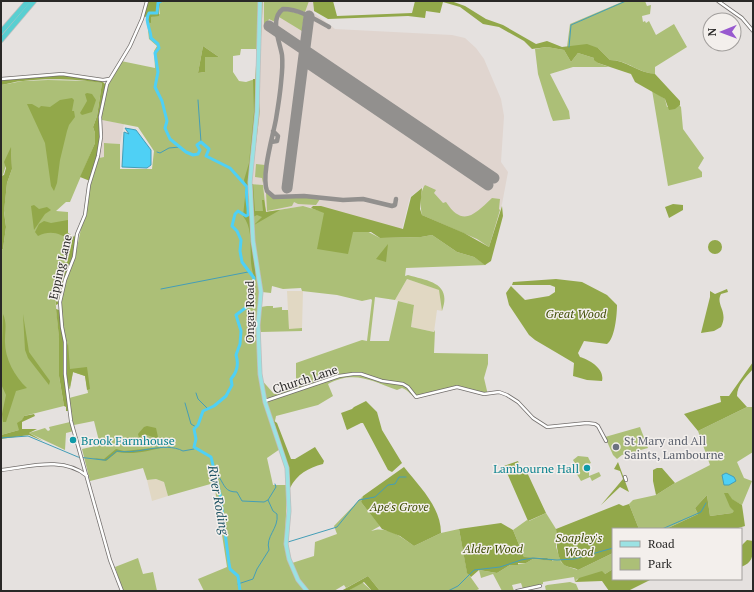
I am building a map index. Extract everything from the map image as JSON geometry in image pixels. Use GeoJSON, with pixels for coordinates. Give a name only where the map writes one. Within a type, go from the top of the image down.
{"type":"FeatureCollection","features":[{"type":"Feature","properties":{"kind":"highway"},"geometry":{"type":"LineString","coordinates":[[1,32],[28,1]]}},
{"type":"Feature","properties":{"kind":"highway"},"geometry":{"type":"LineString","coordinates":[[1,40],[34,1]]}},
{"type":"Feature","properties":{"kind":"main road","name":"Ongar Road"},"geometry":{"type":"LineString","coordinates":[[260,1],[257,112],[250,182],[253,241],[261,292],[258,325],[259,358],[265,402],[287,468],[288,511],[286,544],[289,559],[298,580],[307,591]]}},
{"type":"Feature","properties":{"kind":"street","name":"Epping Lane"},"geometry":{"type":"LineString","coordinates":[[122,591],[110,560],[68,406],[65,374],[66,344],[62,327],[60,302],[65,280],[74,257],[77,234],[85,215],[89,185],[97,160],[101,137],[100,117],[107,84],[130,46],[142,19],[147,1]]}},
{"type":"Feature","properties":{"kind":"street"},"geometry":{"type":"LineString","coordinates":[[718,1],[742,18],[753,31]]}},
{"type":"Feature","properties":{"kind":"street"},"geometry":{"type":"LineString","coordinates":[[1,79],[62,74],[103,80],[109,79]]}},
{"type":"Feature","properties":{"kind":"street"},"geometry":{"type":"LineString","coordinates":[[103,80],[107,84]]}},
{"type":"Feature","properties":{"kind":"street","name":"Church Lane"},"geometry":{"type":"LineString","coordinates":[[265,402],[339,376],[361,374],[408,387],[416,397],[457,387],[484,394],[495,392],[504,393],[518,402],[533,418],[547,426],[587,423],[595,424],[598,426],[606,441]]}},
{"type":"Feature","properties":{"kind":"street"},"geometry":{"type":"LineString","coordinates":[[1,470],[53,464],[80,471],[88,476]]}},
{"type":"Feature","properties":{"kind":"street"},"geometry":{"type":"LineString","coordinates":[[80,471],[85,468]]}},
{"type":"Feature","properties":{"kind":"street"},"geometry":{"type":"LineString","coordinates":[[516,591],[540,586]]}},
{"type":"Feature","properties":{"kind":"shaded area"},"geometry":{"type":"Polygon","coordinates":[[[263,1],[313,1],[313,12],[335,29],[452,35],[465,38],[476,48],[484,59],[501,99],[504,116],[501,162],[508,172],[502,204],[489,247],[476,239],[422,215],[421,209],[423,187],[410,197],[402,229],[303,206],[266,212],[263,185],[251,184],[263,1]]]}},
{"type":"Feature","properties":{"kind":"shaded area"},"geometry":{"type":"Polygon","coordinates":[[[102,120],[124,124],[120,144],[104,143],[104,157],[99,158],[102,120]]]}},
{"type":"Feature","properties":{"kind":"shaded area"},"geometry":{"type":"Polygon","coordinates":[[[407,279],[440,290],[442,311],[437,310],[434,332],[411,327],[414,305],[395,300],[407,279]]]}},
{"type":"Feature","properties":{"kind":"shaded area"},"geometry":{"type":"Polygon","coordinates":[[[287,291],[303,291],[302,328],[289,330],[287,291]]]}},
{"type":"Feature","properties":{"kind":"shaded area"},"geometry":{"type":"Polygon","coordinates":[[[156,479],[164,482],[168,496],[152,501],[147,480],[156,479]]]}},
{"type":"Feature","properties":{"kind":"green space"},"geometry":{"type":"Polygon","coordinates":[[[148,1],[167,1],[160,3],[159,16],[151,17],[151,23],[147,22],[146,17],[144,16],[148,1]]]}},
{"type":"Feature","properties":{"kind":"green space"},"geometry":{"type":"Polygon","coordinates":[[[167,1],[263,1],[258,91],[260,111],[251,184],[263,185],[266,212],[303,206],[338,216],[380,238],[421,237],[432,235],[457,252],[474,257],[486,265],[406,268],[405,276],[408,275],[424,279],[437,285],[441,289],[444,294],[442,311],[439,290],[407,279],[395,300],[375,297],[370,341],[389,341],[398,301],[414,305],[411,327],[434,332],[435,330],[434,353],[488,354],[488,364],[484,378],[488,395],[457,388],[418,398],[402,388],[397,390],[363,378],[355,377],[338,380],[328,384],[333,396],[318,405],[276,416],[275,421],[272,421],[280,449],[267,458],[273,485],[287,485],[285,543],[292,563],[314,556],[315,542],[337,534],[334,526],[363,496],[361,502],[380,526],[371,531],[382,530],[394,533],[414,546],[441,533],[459,529],[467,572],[479,589],[475,591],[380,591],[368,576],[346,588],[344,585],[334,591],[204,591],[198,579],[227,567],[214,483],[168,496],[164,482],[156,479],[147,480],[143,468],[90,481],[82,449],[100,445],[94,421],[74,425],[70,414],[69,398],[88,393],[85,376],[73,372],[70,389],[68,388],[61,300],[64,284],[75,257],[90,186],[99,158],[104,157],[104,143],[120,144],[120,169],[152,169],[154,151],[138,127],[102,120],[102,112],[107,89],[121,61],[155,68],[154,51],[157,46],[149,39],[147,22],[151,22],[151,17],[160,14],[160,3],[167,1]],[[203,46],[198,73],[205,72],[205,57],[219,57],[203,46]],[[241,49],[240,55],[233,56],[233,72],[239,81],[246,82],[255,79],[256,49],[241,49]],[[272,286],[271,293],[262,292],[259,313],[260,378],[274,394],[296,387],[296,363],[362,340],[367,341],[371,299],[362,301],[337,295],[302,291],[301,288],[283,289],[272,286]]]}},
{"type":"Feature","properties":{"kind":"green space"},"geometry":{"type":"Polygon","coordinates":[[[264,1],[309,1],[305,12],[289,8],[280,9],[277,13],[275,22],[269,19],[264,30],[264,1]]]}},
{"type":"Feature","properties":{"kind":"green space"},"geometry":{"type":"Polygon","coordinates":[[[313,1],[333,1],[337,16],[412,13],[415,1],[451,1],[465,6],[486,19],[503,25],[536,44],[547,41],[562,47],[587,44],[598,48],[610,60],[622,62],[643,71],[655,74],[680,101],[680,105],[675,109],[669,110],[665,99],[635,82],[631,74],[598,63],[594,60],[594,58],[578,53],[571,62],[564,50],[547,47],[532,49],[524,41],[499,27],[483,24],[460,7],[443,2],[440,13],[426,11],[425,18],[408,16],[328,19],[314,11],[313,1]]]}},
{"type":"Feature","properties":{"kind":"green space"},"geometry":{"type":"Polygon","coordinates":[[[624,1],[645,1],[647,6],[651,5],[650,14],[642,16],[643,22],[645,21],[646,23],[649,21],[656,35],[674,24],[687,47],[655,67],[655,74],[622,62],[610,60],[598,48],[567,47],[570,24],[624,1]]]}},
{"type":"Feature","properties":{"kind":"green space"},"geometry":{"type":"Polygon","coordinates":[[[285,10],[304,15],[302,31],[279,17],[281,11],[285,10]]]}},
{"type":"Feature","properties":{"kind":"green space"},"geometry":{"type":"Polygon","coordinates":[[[203,46],[219,57],[205,57],[205,72],[198,73],[203,46]]]}},
{"type":"Feature","properties":{"kind":"green space"},"geometry":{"type":"Polygon","coordinates":[[[547,47],[564,50],[571,62],[578,53],[594,58],[598,63],[609,67],[573,67],[550,74],[569,111],[570,119],[553,121],[551,116],[538,74],[535,49],[547,47]]]}},
{"type":"Feature","properties":{"kind":"green space"},"geometry":{"type":"Polygon","coordinates":[[[69,75],[102,81],[106,85],[99,113],[100,137],[98,152],[90,181],[80,177],[95,143],[95,133],[93,127],[97,116],[102,83],[52,79],[20,81],[1,85],[1,80],[69,75]]]}},
{"type":"Feature","properties":{"kind":"green space"},"geometry":{"type":"Polygon","coordinates":[[[253,79],[255,79],[255,112],[248,190],[256,280],[251,265],[249,231],[243,216],[246,188],[244,180],[249,163],[254,112],[253,79]]]}},
{"type":"Feature","properties":{"kind":"green space"},"geometry":{"type":"Polygon","coordinates":[[[23,81],[90,81],[102,83],[97,116],[93,127],[95,133],[95,143],[70,202],[66,202],[56,211],[68,212],[68,233],[74,237],[70,241],[67,262],[55,297],[59,337],[59,376],[64,406],[24,416],[19,430],[1,435],[1,250],[3,249],[6,227],[4,211],[7,183],[12,169],[11,149],[3,175],[1,176],[1,85],[23,81]]]}},
{"type":"Feature","properties":{"kind":"green space"},"geometry":{"type":"Polygon","coordinates":[[[652,90],[665,99],[667,107],[679,105],[681,107],[683,129],[704,158],[698,168],[702,172],[702,177],[668,186],[652,90]]]}},
{"type":"Feature","properties":{"kind":"green space"},"geometry":{"type":"Polygon","coordinates":[[[85,94],[92,94],[96,100],[92,112],[82,115],[80,113],[87,101],[85,94]]]}},
{"type":"Feature","properties":{"kind":"green space"},"geometry":{"type":"Polygon","coordinates":[[[72,98],[74,100],[72,111],[74,111],[75,117],[69,125],[67,131],[60,160],[57,183],[54,191],[51,186],[45,143],[27,104],[32,104],[39,108],[41,106],[50,107],[60,100],[72,98]]]}},
{"type":"Feature","properties":{"kind":"green space"},"geometry":{"type":"Polygon","coordinates":[[[11,147],[12,169],[7,183],[4,212],[6,227],[3,249],[1,250],[1,176],[4,175],[6,168],[4,162],[11,147]]]}},
{"type":"Feature","properties":{"kind":"green space"},"geometry":{"type":"Polygon","coordinates":[[[256,164],[265,165],[263,183],[262,178],[255,177],[256,164]]]}},
{"type":"Feature","properties":{"kind":"green space"},"geometry":{"type":"Polygon","coordinates":[[[251,184],[253,184],[255,211],[263,211],[262,200],[264,200],[266,212],[280,210],[254,225],[262,217],[257,215],[253,217],[251,184]]]}},
{"type":"Feature","properties":{"kind":"green space"},"geometry":{"type":"Polygon","coordinates":[[[425,185],[436,190],[434,193],[443,203],[446,202],[458,215],[469,216],[480,209],[492,198],[500,199],[500,210],[489,247],[477,239],[422,215],[421,199],[422,191],[425,185]]]}},
{"type":"Feature","properties":{"kind":"green space"},"geometry":{"type":"Polygon","coordinates":[[[422,188],[420,209],[422,215],[464,233],[489,247],[502,206],[503,216],[491,261],[485,265],[474,257],[457,252],[432,235],[421,237],[380,238],[371,232],[353,232],[348,254],[317,249],[324,213],[311,208],[313,206],[321,206],[403,229],[411,197],[422,188]]]}},
{"type":"Feature","properties":{"kind":"green space"},"geometry":{"type":"Polygon","coordinates":[[[266,192],[274,198],[300,197],[320,199],[316,205],[298,204],[294,202],[292,206],[267,211],[266,192]]]}},
{"type":"Feature","properties":{"kind":"green space"},"geometry":{"type":"Polygon","coordinates":[[[673,204],[683,205],[683,210],[669,218],[665,207],[673,204]]]}},
{"type":"Feature","properties":{"kind":"green space"},"geometry":{"type":"Polygon","coordinates":[[[34,205],[39,209],[47,207],[51,210],[45,214],[34,230],[31,206],[34,205]]]}},
{"type":"Feature","properties":{"kind":"green space"},"geometry":{"type":"Polygon","coordinates":[[[68,220],[68,233],[74,237],[77,231],[73,257],[64,279],[58,304],[56,305],[55,297],[67,262],[70,241],[59,234],[47,233],[38,236],[35,232],[39,224],[44,221],[51,223],[68,220]]]}},
{"type":"Feature","properties":{"kind":"green space"},"geometry":{"type":"Polygon","coordinates":[[[712,240],[718,240],[722,244],[722,250],[718,254],[712,254],[708,250],[708,244],[712,240]]]}},
{"type":"Feature","properties":{"kind":"green space"},"geometry":{"type":"Polygon","coordinates":[[[388,244],[386,262],[376,259],[388,244]]]}},
{"type":"Feature","properties":{"kind":"green space","name":"Great Wood"},"geometry":{"type":"Polygon","coordinates":[[[556,279],[582,282],[607,295],[617,305],[615,326],[610,341],[607,344],[584,341],[578,353],[580,357],[588,360],[599,369],[602,381],[587,380],[573,376],[574,363],[529,335],[509,305],[506,293],[511,286],[525,300],[549,296],[555,292],[555,287],[550,285],[512,285],[513,282],[556,279]]]}},
{"type":"Feature","properties":{"kind":"green space"},"geometry":{"type":"Polygon","coordinates":[[[727,289],[728,292],[721,294],[720,298],[724,317],[721,327],[714,331],[701,333],[710,297],[710,291],[715,294],[727,289]]]}},
{"type":"Feature","properties":{"kind":"green space"},"geometry":{"type":"Polygon","coordinates":[[[273,306],[273,308],[282,307],[282,310],[288,310],[289,329],[302,328],[302,331],[261,332],[259,327],[261,307],[273,306]]]}},
{"type":"Feature","properties":{"kind":"green space"},"geometry":{"type":"Polygon","coordinates":[[[56,309],[59,310],[64,342],[68,411],[66,411],[66,407],[64,406],[59,376],[59,338],[56,309]]]}},
{"type":"Feature","properties":{"kind":"green space"},"geometry":{"type":"Polygon","coordinates":[[[3,314],[5,323],[6,353],[14,372],[27,388],[16,391],[6,422],[3,422],[2,414],[6,395],[1,384],[3,314]]]}},
{"type":"Feature","properties":{"kind":"green space"},"geometry":{"type":"Polygon","coordinates":[[[23,314],[29,352],[50,381],[49,385],[28,358],[25,350],[23,314]]]}},
{"type":"Feature","properties":{"kind":"green space"},"geometry":{"type":"Polygon","coordinates":[[[68,343],[70,369],[87,367],[90,389],[87,390],[85,376],[73,372],[70,387],[68,383],[66,352],[68,343]]]}},
{"type":"Feature","properties":{"kind":"green space"},"geometry":{"type":"Polygon","coordinates":[[[753,362],[753,369],[742,381],[737,392],[737,396],[747,407],[698,431],[684,414],[721,402],[720,396],[729,396],[753,362]]]}},
{"type":"Feature","properties":{"kind":"green space"},"geometry":{"type":"Polygon","coordinates":[[[366,401],[377,412],[382,430],[402,463],[392,472],[388,470],[363,423],[347,430],[346,429],[341,413],[366,401]]]}},
{"type":"Feature","properties":{"kind":"green space"},"geometry":{"type":"Polygon","coordinates":[[[747,407],[753,407],[753,452],[737,462],[744,478],[752,481],[742,505],[731,499],[728,493],[735,511],[732,513],[710,516],[707,495],[695,508],[698,514],[668,528],[639,528],[629,504],[633,500],[656,495],[675,483],[710,465],[698,431],[747,407]]]}},
{"type":"Feature","properties":{"kind":"green space"},"geometry":{"type":"Polygon","coordinates":[[[34,414],[35,416],[22,422],[22,429],[37,429],[29,433],[43,441],[29,435],[1,439],[1,435],[19,430],[17,423],[22,420],[24,416],[34,414]]]}},
{"type":"Feature","properties":{"kind":"green space"},"geometry":{"type":"Polygon","coordinates":[[[273,420],[277,423],[291,459],[295,459],[315,447],[324,461],[323,464],[312,467],[300,475],[290,488],[287,463],[273,420]]]}},
{"type":"Feature","properties":{"kind":"green space"},"geometry":{"type":"Polygon","coordinates":[[[70,422],[74,431],[66,433],[65,450],[29,433],[45,428],[48,431],[50,430],[49,427],[70,422]]]}},
{"type":"Feature","properties":{"kind":"green space"},"geometry":{"type":"Polygon","coordinates":[[[147,426],[156,428],[158,437],[155,438],[147,435],[140,441],[138,434],[144,427],[147,426]]]}},
{"type":"Feature","properties":{"kind":"green space"},"geometry":{"type":"Polygon","coordinates":[[[640,427],[648,448],[622,455],[617,459],[613,455],[605,437],[640,427]]]}},
{"type":"Feature","properties":{"kind":"green space"},"geometry":{"type":"Polygon","coordinates":[[[164,447],[135,453],[117,452],[106,461],[92,458],[104,459],[116,449],[124,451],[164,447]]]}},
{"type":"Feature","properties":{"kind":"green space"},"geometry":{"type":"Polygon","coordinates":[[[578,456],[588,457],[591,463],[584,466],[589,472],[589,476],[599,472],[601,476],[592,481],[590,477],[581,481],[575,471],[576,465],[573,460],[578,456]]]}},
{"type":"Feature","properties":{"kind":"green space"},"geometry":{"type":"Polygon","coordinates":[[[518,461],[521,468],[525,468],[546,513],[528,521],[504,466],[518,461]]]}},
{"type":"Feature","properties":{"kind":"green space"},"geometry":{"type":"Polygon","coordinates":[[[618,462],[629,492],[620,487],[601,505],[623,479],[620,471],[614,469],[618,462]]]}},
{"type":"Feature","properties":{"kind":"green space","name":"Ape's Grove"},"geometry":{"type":"Polygon","coordinates":[[[404,467],[428,497],[440,523],[441,533],[414,546],[400,536],[382,529],[361,502],[363,496],[404,467]]]}},
{"type":"Feature","properties":{"kind":"green space"},"geometry":{"type":"Polygon","coordinates":[[[662,468],[675,483],[656,495],[653,481],[653,470],[662,468]]]}},
{"type":"Feature","properties":{"kind":"green space"},"geometry":{"type":"Polygon","coordinates":[[[724,493],[728,493],[732,499],[742,505],[745,526],[738,528],[668,528],[698,514],[695,508],[707,495],[710,516],[732,513],[734,511],[730,507],[724,493]]]}},
{"type":"Feature","properties":{"kind":"green space","name":"Soapley's Wood"},"geometry":{"type":"Polygon","coordinates":[[[619,504],[623,506],[629,504],[639,528],[612,528],[612,553],[578,570],[562,563],[558,554],[556,529],[619,504]]]}},
{"type":"Feature","properties":{"kind":"green space"},"geometry":{"type":"Polygon","coordinates":[[[546,513],[556,529],[556,547],[561,562],[566,566],[578,570],[612,553],[612,570],[605,574],[577,579],[575,582],[574,577],[543,582],[543,584],[523,589],[521,583],[512,585],[514,591],[502,591],[493,574],[481,578],[479,570],[497,573],[510,565],[526,563],[533,559],[554,561],[547,558],[524,557],[513,530],[527,520],[529,521],[546,513]]]}},
{"type":"Feature","properties":{"kind":"green space","name":"Alder Wood"},"geometry":{"type":"Polygon","coordinates":[[[501,523],[513,530],[524,557],[547,558],[554,561],[533,559],[526,563],[510,565],[497,573],[479,570],[471,577],[467,573],[459,529],[501,523]]]}},
{"type":"Feature","properties":{"kind":"green space"},"geometry":{"type":"Polygon","coordinates":[[[747,540],[753,541],[753,554],[751,560],[742,566],[742,545],[747,540]]]}},
{"type":"Feature","properties":{"kind":"green space"},"geometry":{"type":"Polygon","coordinates":[[[138,558],[143,574],[153,572],[157,591],[123,591],[115,567],[138,558]]]}},
{"type":"Feature","properties":{"kind":"green space"},"geometry":{"type":"Polygon","coordinates":[[[612,570],[612,580],[650,580],[628,591],[609,591],[602,581],[575,582],[579,578],[602,571],[605,574],[612,570]]]}},
{"type":"Feature","properties":{"kind":"green space"},"geometry":{"type":"Polygon","coordinates":[[[368,576],[380,591],[372,591],[364,582],[348,591],[341,591],[368,576]]]}},
{"type":"Feature","properties":{"kind":"green space"},"geometry":{"type":"Polygon","coordinates":[[[362,582],[372,591],[348,591],[362,582]]]}},
{"type":"Feature","properties":{"kind":"green space"},"geometry":{"type":"Polygon","coordinates":[[[570,582],[576,584],[579,591],[546,591],[545,586],[547,585],[570,582]]]}},
{"type":"Feature","properties":{"kind":"water"},"geometry":{"type":"Polygon","coordinates":[[[125,128],[136,130],[151,150],[151,165],[147,168],[122,167],[124,132],[129,134],[125,128]]]}},
{"type":"Feature","properties":{"kind":"water"},"geometry":{"type":"Polygon","coordinates":[[[726,473],[734,477],[736,481],[729,485],[724,485],[722,475],[726,473]]]}},
{"type":"Feature","properties":{"kind":"waterway","name":"River Roding"},"geometry":{"type":"LineString","coordinates":[[161,1],[158,3],[157,13],[149,13],[147,22],[151,38],[158,44],[159,48],[155,53],[158,72],[155,87],[162,101],[167,121],[165,128],[170,139],[186,152],[193,155],[198,154],[200,150],[197,145],[201,142],[209,149],[206,156],[230,168],[247,187],[246,194],[248,215],[246,216],[238,211],[235,214],[232,226],[237,231],[241,240],[240,251],[242,262],[254,278],[248,306],[236,315],[241,331],[240,344],[236,355],[237,368],[231,379],[232,385],[226,396],[214,406],[203,411],[198,425],[194,429],[196,439],[194,447],[211,457],[220,494],[230,569],[238,576],[240,591]]}},
{"type":"Feature","properties":{"kind":"waterway"},"geometry":{"type":"LineString","coordinates":[[569,47],[571,25],[626,1]]}},
{"type":"Feature","properties":{"kind":"waterway"},"geometry":{"type":"LineString","coordinates":[[198,100],[201,142]]}},
{"type":"Feature","properties":{"kind":"waterway"},"geometry":{"type":"LineString","coordinates":[[157,152],[160,153],[169,148],[180,147]]}},
{"type":"Feature","properties":{"kind":"waterway"},"geometry":{"type":"LineString","coordinates":[[161,289],[248,272]]}},
{"type":"Feature","properties":{"kind":"waterway"},"geometry":{"type":"LineString","coordinates":[[196,393],[198,399],[207,408]]}},
{"type":"Feature","properties":{"kind":"waterway"},"geometry":{"type":"LineString","coordinates":[[185,403],[191,424],[196,427]]}},
{"type":"Feature","properties":{"kind":"waterway"},"geometry":{"type":"LineString","coordinates":[[1,438],[28,436],[78,457],[103,460],[106,460],[117,451],[125,452],[168,447],[183,451],[194,449]]}},
{"type":"Feature","properties":{"kind":"waterway"},"geometry":{"type":"LineString","coordinates":[[216,478],[219,477],[228,490],[237,492],[242,501],[264,502],[268,500]]}},
{"type":"Feature","properties":{"kind":"waterway"},"geometry":{"type":"LineString","coordinates":[[288,542],[337,527],[359,500],[375,497],[388,485],[395,484],[399,477],[406,477]]}},
{"type":"Feature","properties":{"kind":"waterway"},"geometry":{"type":"LineString","coordinates":[[238,584],[253,579],[257,569],[269,550],[268,545],[270,536],[276,524],[277,514],[273,511],[268,500],[276,487],[275,484]]}},
{"type":"Feature","properties":{"kind":"waterway"},"geometry":{"type":"LineString","coordinates":[[664,528],[701,512],[706,503]]}},
{"type":"Feature","properties":{"kind":"waterway"},"geometry":{"type":"LineString","coordinates":[[448,591],[458,586],[474,570],[500,567],[521,560],[533,558],[557,560],[574,559],[612,548]]}},
{"type":"Feature","properties":{"kind":"taxiway"},"geometry":{"type":"LineString","coordinates":[[329,27],[307,15],[289,9],[283,9],[277,18],[276,31],[282,55],[282,69],[277,114],[266,166],[265,175],[267,191],[274,197],[304,196],[343,200],[363,199],[392,206],[395,205],[396,199]]}},
{"type":"Feature","properties":{"kind":"taxiway"},"geometry":{"type":"LineString","coordinates":[[271,142],[277,141],[278,136],[273,131]]}},
{"type":"Feature","properties":{"kind":"runway"},"geometry":{"type":"LineString","coordinates":[[287,188],[309,16]]}},
{"type":"Feature","properties":{"kind":"runway"},"geometry":{"type":"LineString","coordinates":[[269,26],[494,178]]}},
{"type":"Feature","properties":{"kind":"runway"},"geometry":{"type":"LineString","coordinates":[[305,61],[488,185]]}},
{"type":"Feature","properties":{"kind":"place","name":"Brook Farmhouse"},"geometry":{"type":"Point","coordinates":[73,440]}},
{"type":"Feature","properties":{"kind":"place","name":"St Mary and All Saints, Lambourne"},"geometry":{"type":"Point","coordinates":[616,447]}},
{"type":"Feature","properties":{"kind":"place","name":"Lambourne Hall"},"geometry":{"type":"Point","coordinates":[587,468]}}]}
